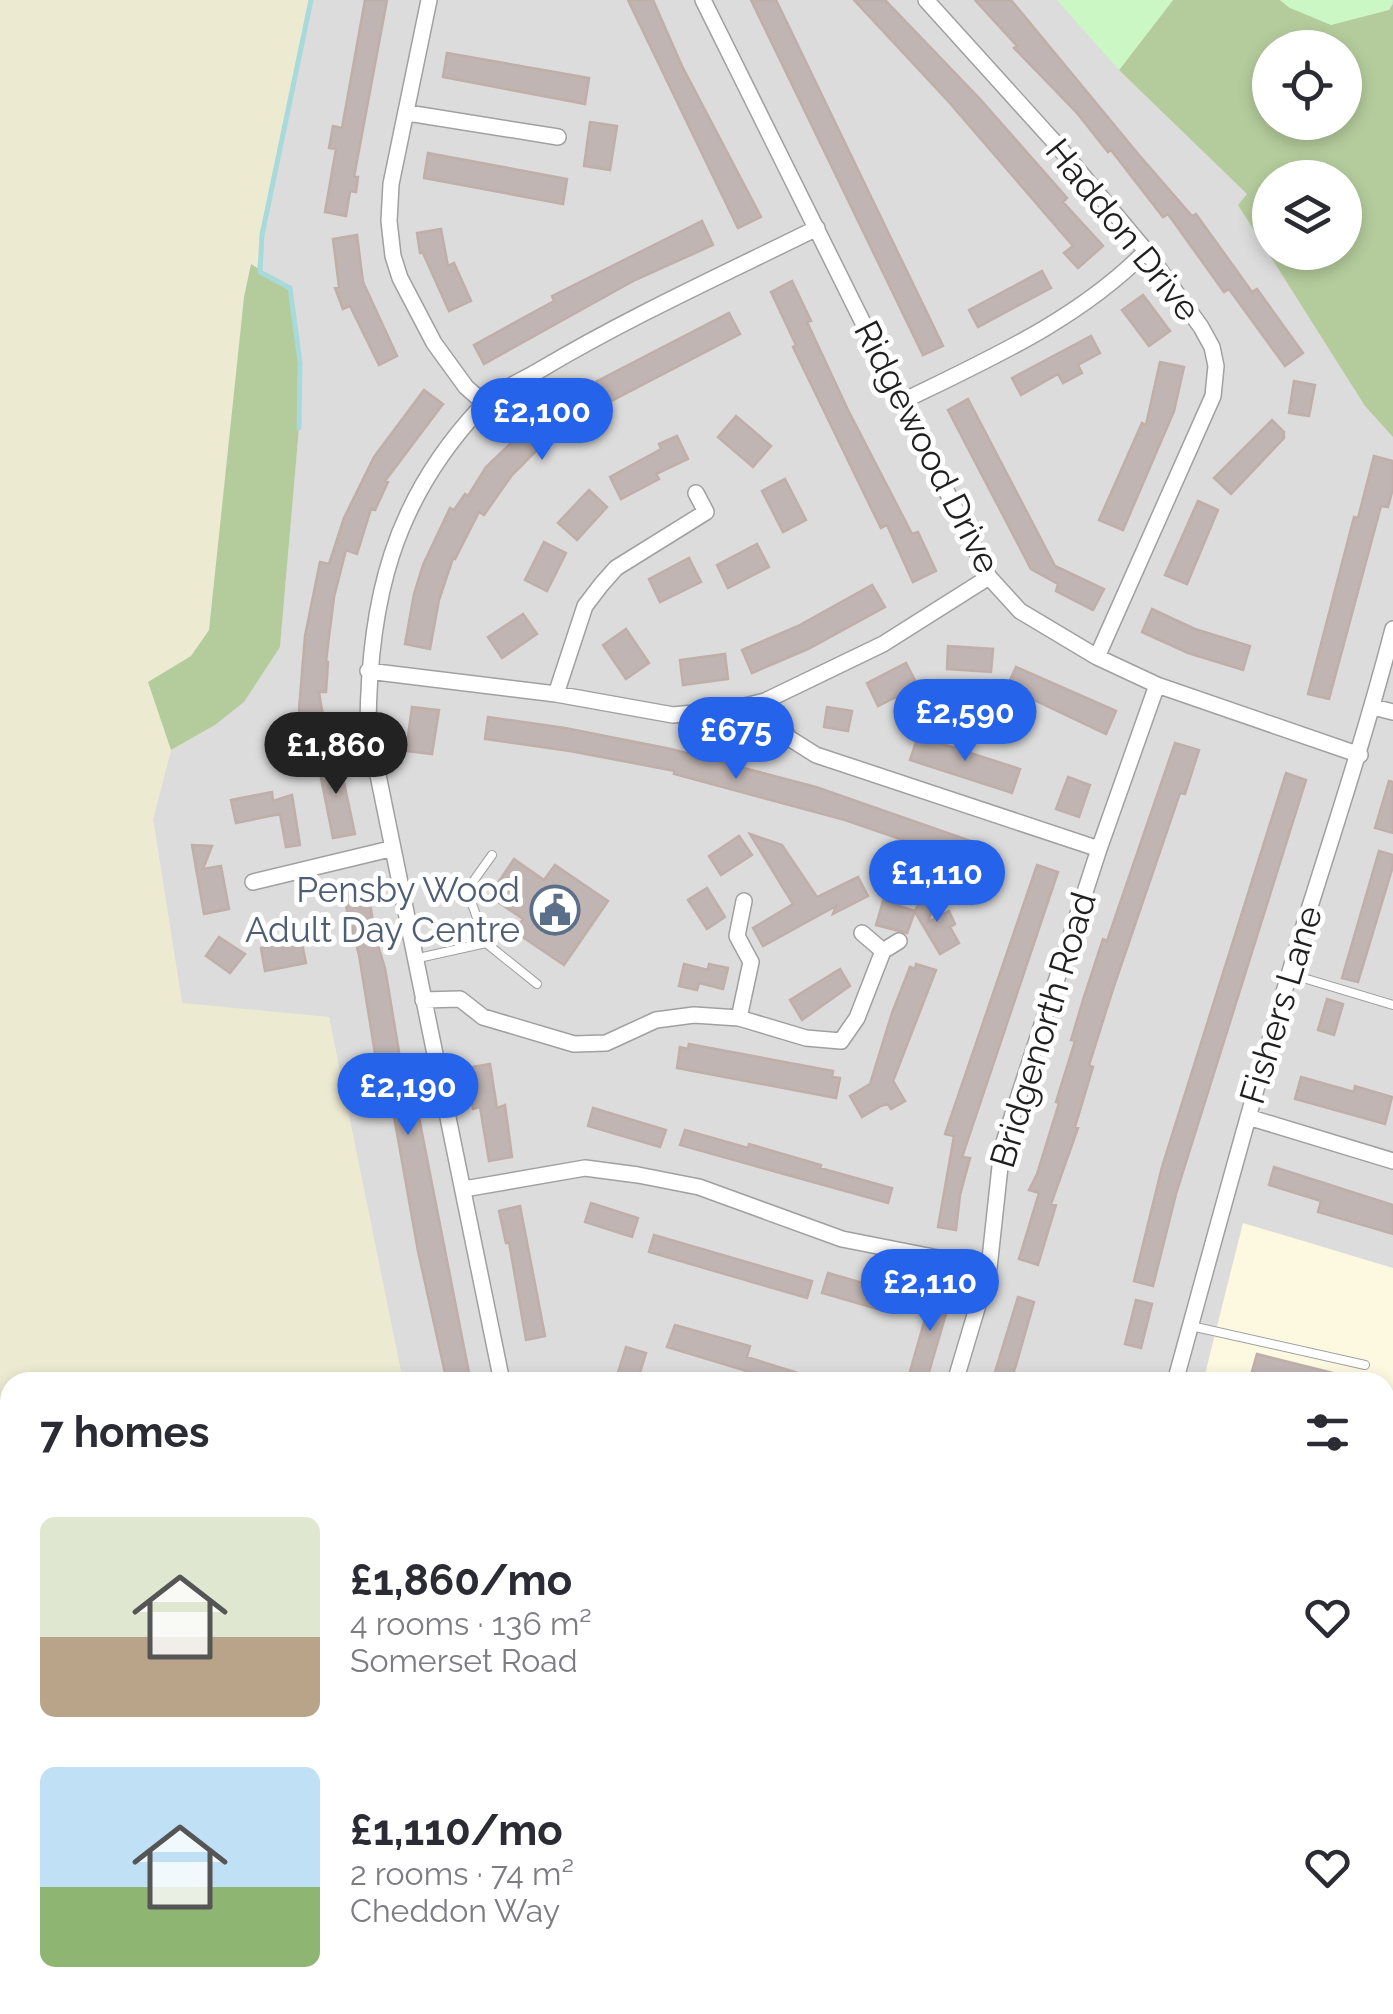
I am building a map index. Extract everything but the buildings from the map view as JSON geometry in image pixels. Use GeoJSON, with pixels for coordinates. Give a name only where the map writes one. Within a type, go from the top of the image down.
{"type":"FeatureCollection","features":[{"type":"Feature","properties":{"kind":"street"},"geometry":{"type":"LineString","coordinates":[[428,0],[391,184],[389,221],[393,256],[400,278],[434,343],[466,387],[484,403]]}},
{"type":"Feature","properties":{"kind":"street","name":"Ridgewood Drive"},"geometry":{"type":"LineString","coordinates":[[702,0],[989,577],[1020,611],[1097,656],[1157,684],[1360,755]]}},
{"type":"Feature","properties":{"kind":"street","name":"Haddon Drive"},"geometry":{"type":"LineString","coordinates":[[926,0],[1058,146],[1146,251],[1212,347],[1216,366],[1213,396],[1097,656]]}},
{"type":"Feature","properties":{"kind":"street"},"geometry":{"type":"LineString","coordinates":[[408,114],[558,137]]}},
{"type":"Feature","properties":{"kind":"street"},"geometry":{"type":"LineString","coordinates":[[500,1372],[390,849],[368,726],[368,671],[377,602],[389,557],[406,513],[484,403],[578,347],[817,228]]}},
{"type":"Feature","properties":{"kind":"street"},"geometry":{"type":"LineString","coordinates":[[903,401],[1064,318],[1123,274],[1146,251]]}},
{"type":"Feature","properties":{"kind":"street"},"geometry":{"type":"LineString","coordinates":[[556,694],[585,606],[616,568],[706,512],[696,493]]}},
{"type":"Feature","properties":{"kind":"street"},"geometry":{"type":"LineString","coordinates":[[368,671],[556,694],[673,714],[718,711],[765,701],[882,644],[989,577]]}},
{"type":"Feature","properties":{"kind":"street","name":"Fishers Lane"},"geometry":{"type":"LineString","coordinates":[[1178,1372],[1248,1116],[1360,755],[1393,629]]}},
{"type":"Feature","properties":{"kind":"street","name":"Bridgenorth Road"},"geometry":{"type":"LineString","coordinates":[[958,1372],[988,1268],[1002,1148],[1157,684]]}},
{"type":"Feature","properties":{"kind":"street"},"geometry":{"type":"LineString","coordinates":[[765,701],[789,738],[816,755],[1099,850]]}},
{"type":"Feature","properties":{"kind":"street"},"geometry":{"type":"LineString","coordinates":[[1373,707],[1393,712]]}},
{"type":"Feature","properties":{"kind":"street"},"geometry":{"type":"LineString","coordinates":[[253,882],[390,849]]}},
{"type":"Feature","properties":{"kind":"street"},"geometry":{"type":"LineString","coordinates":[[738,1018],[751,962],[737,936],[744,900]]}},
{"type":"Feature","properties":{"kind":"street"},"geometry":{"type":"LineString","coordinates":[[862,933],[883,951]]}},
{"type":"Feature","properties":{"kind":"street"},"geometry":{"type":"LineString","coordinates":[[423,1000],[460,999],[483,1017],[574,1044],[606,1043],[656,1020],[694,1014],[738,1018],[806,1038],[840,1041],[857,1018],[883,951],[899,941]]}},
{"type":"Feature","properties":{"kind":"street"},"geometry":{"type":"LineString","coordinates":[[1248,1116],[1393,1161]]}},
{"type":"Feature","properties":{"kind":"street"},"geometry":{"type":"LineString","coordinates":[[464,1190],[584,1168],[638,1175],[699,1187],[842,1239],[988,1268]]}},
{"type":"Feature","properties":{"kind":"lane"},"geometry":{"type":"LineString","coordinates":[[492,855],[467,890],[486,943],[537,984]]}},
{"type":"Feature","properties":{"kind":"lane"},"geometry":{"type":"LineString","coordinates":[[414,960],[486,943]]}},
{"type":"Feature","properties":{"kind":"lane"},"geometry":{"type":"LineString","coordinates":[[1290,974],[1393,1005]]}},
{"type":"Feature","properties":{"kind":"lane"},"geometry":{"type":"LineString","coordinates":[[1190,1326],[1365,1365]]}},
{"type":"Feature","properties":{"kind":"shaded area"},"geometry":{"type":"Polygon","coordinates":[[[0,0],[311,0],[257,265],[250,264],[244,297],[209,631],[191,656],[148,682],[171,750],[153,819],[182,1003],[329,1017],[401,1372],[0,1372],[0,0]]]}},
{"type":"Feature","properties":{"kind":"shaded area"},"geometry":{"type":"Polygon","coordinates":[[[311,0],[1393,0],[1393,1372],[401,1372],[329,1018],[182,1004],[153,819],[171,750],[215,725],[280,647],[299,428],[257,265],[311,0]]]}},
{"type":"Feature","properties":{"kind":"shaded area"},"geometry":{"type":"Polygon","coordinates":[[[1243,1223],[1393,1268],[1393,1372],[1206,1372],[1243,1223]]]}},
{"type":"Feature","properties":{"kind":"green space"},"geometry":{"type":"Polygon","coordinates":[[[1057,0],[1173,0],[1119,70],[1057,0]]]}},
{"type":"Feature","properties":{"kind":"green space"},"geometry":{"type":"Polygon","coordinates":[[[1173,0],[1280,0],[1290,8],[1389,10],[1393,4],[1393,437],[1365,406],[1279,270],[1362,270],[1362,160],[1252,160],[1252,227],[1238,205],[1247,194],[1119,70],[1173,0]]]}},
{"type":"Feature","properties":{"kind":"green space"},"geometry":{"type":"Polygon","coordinates":[[[1280,0],[1393,0],[1389,10],[1331,25],[1280,0]]]}},
{"type":"Feature","properties":{"kind":"green space"},"geometry":{"type":"Polygon","coordinates":[[[251,264],[290,288],[300,363],[299,428],[280,647],[244,702],[215,725],[171,750],[148,682],[191,656],[209,630],[244,297],[251,264]]]}},
{"type":"Feature","properties":{"kind":"waterway"},"geometry":{"type":"LineString","coordinates":[[299,428],[300,363],[290,288],[260,272],[262,235],[311,0]]}},
{"type":"Feature","properties":{"kind":"place","name":"Pensby Wood Adult Day Centre"},"geometry":{"type":"Point","coordinates":[555,910]}}]}
